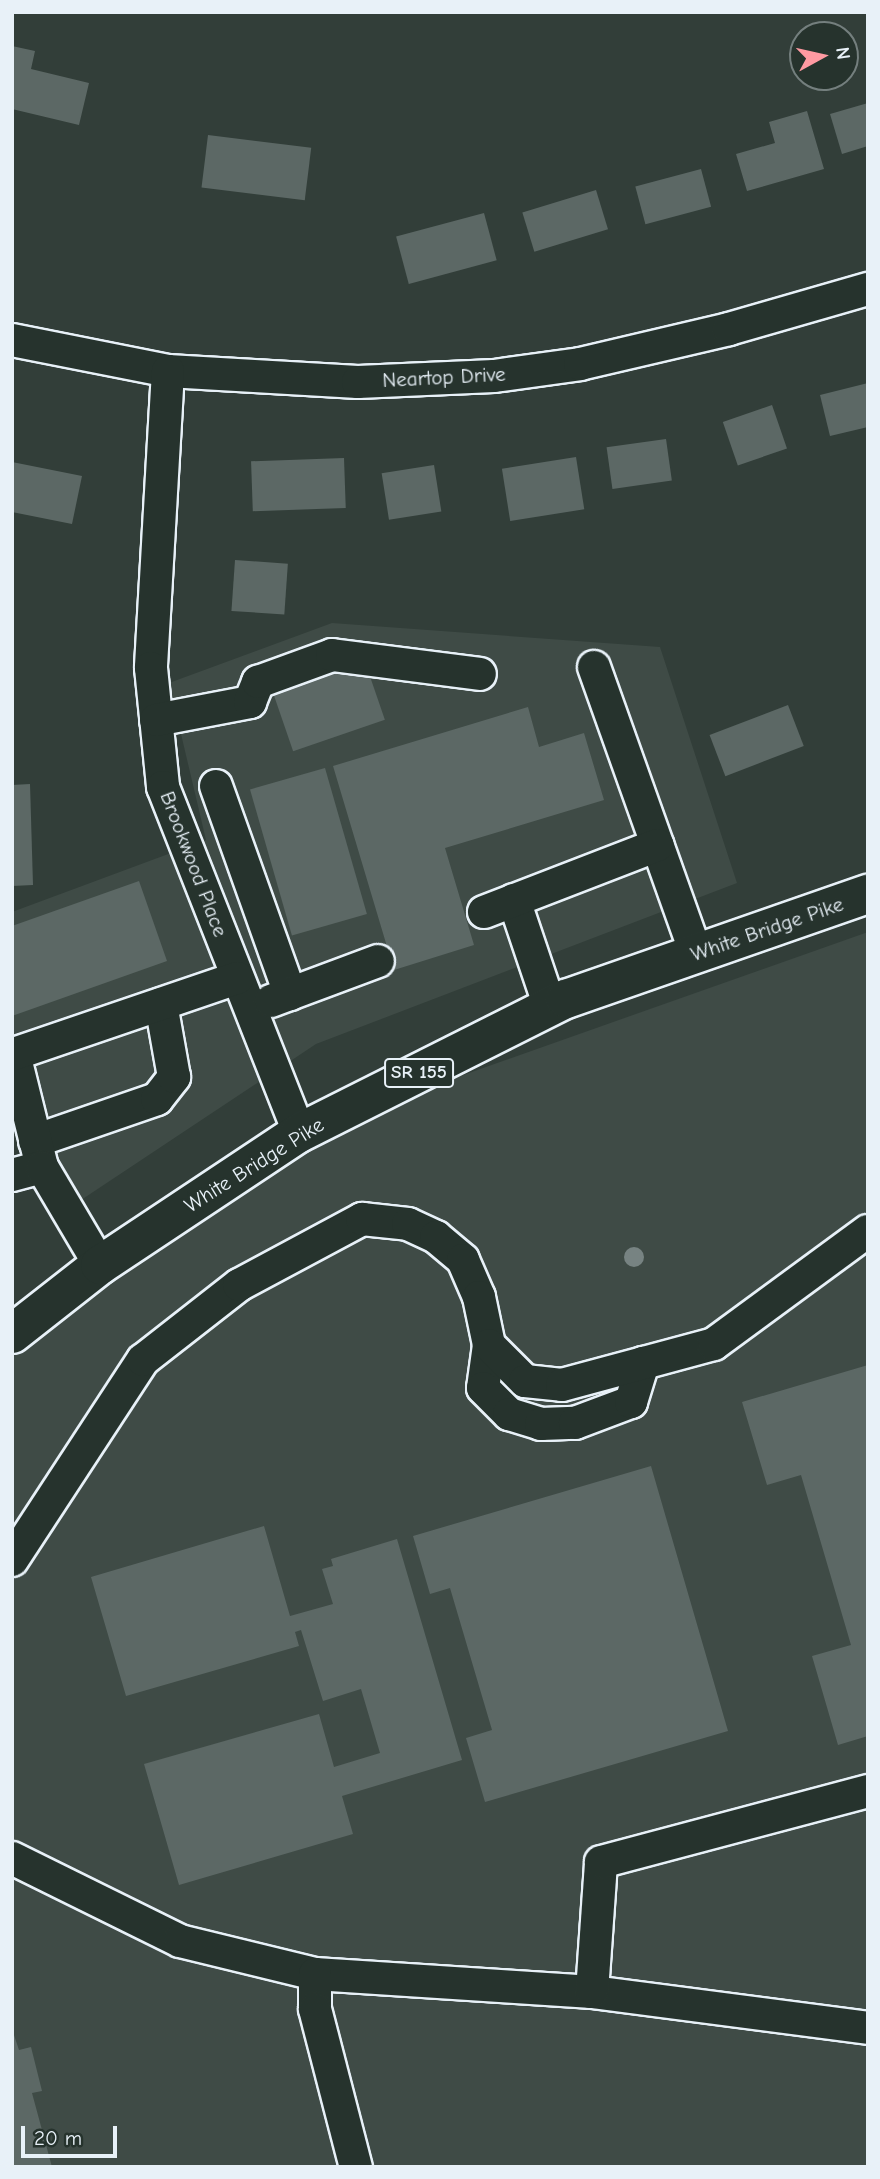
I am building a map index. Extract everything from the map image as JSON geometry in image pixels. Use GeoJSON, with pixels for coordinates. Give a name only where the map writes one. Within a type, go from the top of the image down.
{"type":"FeatureCollection","features":[{"type":"Feature","properties":{"kind":"main road","name":"White Bridge Pike"},"geometry":{"type":"LineString","coordinates":[[12,1335],[100,1265],[299,1133],[550,1007],[868,894]]}},
{"type":"Feature","properties":{"kind":"street","name":"Neartop Drive"},"geometry":{"type":"LineString","coordinates":[[12,340],[168,371],[358,382],[494,376],[702,336],[868,289]]}},
{"type":"Feature","properties":{"kind":"street","name":"Brookwood Place"},"geometry":{"type":"LineString","coordinates":[[168,371],[151,668],[163,787],[299,1133]]}},
{"type":"Feature","properties":{"kind":"street"},"geometry":{"type":"LineString","coordinates":[[156,720],[250,702],[258,682],[332,656],[480,674]]}},
{"type":"Feature","properties":{"kind":"street"},"geometry":{"type":"LineString","coordinates":[[594,667],[696,954]]}},
{"type":"Feature","properties":{"kind":"street"},"geometry":{"type":"LineString","coordinates":[[216,786],[290,993]]}},
{"type":"Feature","properties":{"kind":"street"},"geometry":{"type":"LineString","coordinates":[[189,852],[234,837]]}},
{"type":"Feature","properties":{"kind":"street"},"geometry":{"type":"LineString","coordinates":[[484,912],[657,845]]}},
{"type":"Feature","properties":{"kind":"street"},"geometry":{"type":"LineString","coordinates":[[514,900],[550,1007]]}},
{"type":"Feature","properties":{"kind":"street"},"geometry":{"type":"LineString","coordinates":[[250,1009],[378,961]]}},
{"type":"Feature","properties":{"kind":"street"},"geometry":{"type":"LineString","coordinates":[[100,1265],[30,1161],[14,1054],[237,978]]}},
{"type":"Feature","properties":{"kind":"street"},"geometry":{"type":"LineString","coordinates":[[30,1161],[157,1099],[174,1077],[161,1004]]}},
{"type":"Feature","properties":{"kind":"street"},"geometry":{"type":"LineString","coordinates":[[12,1560],[143,1360],[239,1284],[321,1237],[362,1219],[408,1224],[436,1237],[463,1260],[479,1297],[489,1345],[525,1381],[562,1385],[714,1344],[868,1231]]}},
{"type":"Feature","properties":{"kind":"street"},"geometry":{"type":"LineString","coordinates":[[592,1992],[601,1862],[868,1791]]}},
{"type":"Feature","properties":{"kind":"street"},"geometry":{"type":"LineString","coordinates":[[12,1858],[180,1941],[315,1973],[592,1992],[868,2028]]}},
{"type":"Feature","properties":{"kind":"street"},"geometry":{"type":"LineString","coordinates":[[315,1973],[315,2009],[356,2167]]}},
{"type":"Feature","properties":{"kind":"shaded area"},"geometry":{"type":"Polygon","coordinates":[[[332,623],[660,647],[737,883],[316,1044],[57,1216],[12,1115],[12,912],[206,840],[169,683],[332,623]]]}},
{"type":"Feature","properties":{"kind":"shaded area"},"geometry":{"type":"Polygon","coordinates":[[[868,932],[868,2167],[12,2167],[12,1354],[299,1133],[868,932]]]}},
{"type":"Feature","properties":{"kind":"building"},"geometry":{"type":"Polygon","coordinates":[[[12,46],[35,51],[31,69],[89,83],[79,125],[12,109],[12,46]]]}},
{"type":"Feature","properties":{"kind":"building"},"geometry":{"type":"Polygon","coordinates":[[[868,103],[868,146],[842,154],[830,114],[868,103]]]}},
{"type":"Feature","properties":{"kind":"building"},"geometry":{"type":"Polygon","coordinates":[[[807,111],[824,169],[747,191],[736,154],[775,143],[769,122],[807,111]]]}},
{"type":"Feature","properties":{"kind":"building"},"geometry":{"type":"Polygon","coordinates":[[[208,135],[311,148],[305,200],[202,188],[208,135]]]}},
{"type":"Feature","properties":{"kind":"building"},"geometry":{"type":"Polygon","coordinates":[[[701,169],[711,207],[645,224],[635,187],[701,169]]]}},
{"type":"Feature","properties":{"kind":"building"},"geometry":{"type":"Polygon","coordinates":[[[596,190],[608,229],[534,252],[522,213],[596,190]]]}},
{"type":"Feature","properties":{"kind":"building"},"geometry":{"type":"Polygon","coordinates":[[[484,213],[497,260],[409,284],[396,237],[484,213]]]}},
{"type":"Feature","properties":{"kind":"building"},"geometry":{"type":"Polygon","coordinates":[[[868,383],[868,427],[830,436],[820,395],[868,383]]]}},
{"type":"Feature","properties":{"kind":"building"},"geometry":{"type":"Polygon","coordinates":[[[772,405],[787,448],[738,465],[723,422],[772,405]]]}},
{"type":"Feature","properties":{"kind":"building"},"geometry":{"type":"Polygon","coordinates":[[[666,439],[672,481],[612,489],[607,447],[666,439]]]}},
{"type":"Feature","properties":{"kind":"building"},"geometry":{"type":"Polygon","coordinates":[[[576,457],[584,509],[510,521],[502,469],[576,457]]]}},
{"type":"Feature","properties":{"kind":"building"},"geometry":{"type":"Polygon","coordinates":[[[344,458],[346,508],[253,511],[251,461],[344,458]]]}},
{"type":"Feature","properties":{"kind":"building"},"geometry":{"type":"Polygon","coordinates":[[[12,462],[82,476],[72,524],[12,512],[12,462]]]}},
{"type":"Feature","properties":{"kind":"building"},"geometry":{"type":"Polygon","coordinates":[[[434,465],[441,511],[389,520],[382,473],[434,465]]]}},
{"type":"Feature","properties":{"kind":"building"},"geometry":{"type":"Polygon","coordinates":[[[235,560],[288,564],[284,615],[231,611],[235,560]]]}},
{"type":"Feature","properties":{"kind":"building"},"geometry":{"type":"Polygon","coordinates":[[[365,662],[385,720],[293,751],[273,694],[365,662]]]}},
{"type":"Feature","properties":{"kind":"building"},"geometry":{"type":"Polygon","coordinates":[[[788,705],[804,746],[725,776],[710,735],[788,705]]]}},
{"type":"Feature","properties":{"kind":"building"},"geometry":{"type":"Polygon","coordinates":[[[528,707],[539,747],[584,733],[604,800],[445,848],[474,945],[394,970],[333,766],[528,707]]]}},
{"type":"Feature","properties":{"kind":"building"},"geometry":{"type":"Polygon","coordinates":[[[325,768],[367,914],[292,936],[250,789],[325,768]]]}},
{"type":"Feature","properties":{"kind":"building"},"geometry":{"type":"Polygon","coordinates":[[[30,784],[33,885],[12,886],[12,785],[30,784]]]}},
{"type":"Feature","properties":{"kind":"building"},"geometry":{"type":"Polygon","coordinates":[[[139,881],[167,961],[12,1016],[12,926],[139,881]]]}},
{"type":"Feature","properties":{"kind":"building"},"geometry":{"type":"Polygon","coordinates":[[[868,1365],[868,1736],[838,1745],[812,1656],[851,1645],[801,1475],[767,1485],[742,1402],[868,1365]]]}},
{"type":"Feature","properties":{"kind":"building"},"geometry":{"type":"Polygon","coordinates":[[[651,1466],[728,1731],[485,1802],[466,1738],[492,1730],[450,1588],[430,1594],[413,1536],[651,1466]]]}},
{"type":"Feature","properties":{"kind":"building"},"geometry":{"type":"Polygon","coordinates":[[[264,1526],[290,1616],[333,1604],[322,1569],[333,1566],[331,1559],[397,1539],[462,1760],[342,1796],[353,1834],[179,1885],[144,1764],[319,1714],[334,1767],[380,1753],[361,1689],[323,1701],[301,1630],[295,1632],[299,1646],[126,1696],[91,1577],[264,1526]]]}},
{"type":"Feature","properties":{"kind":"building"},"geometry":{"type":"Polygon","coordinates":[[[12,2029],[19,2050],[31,2047],[42,2091],[32,2093],[52,2167],[12,2167],[12,2029]]]}}]}
